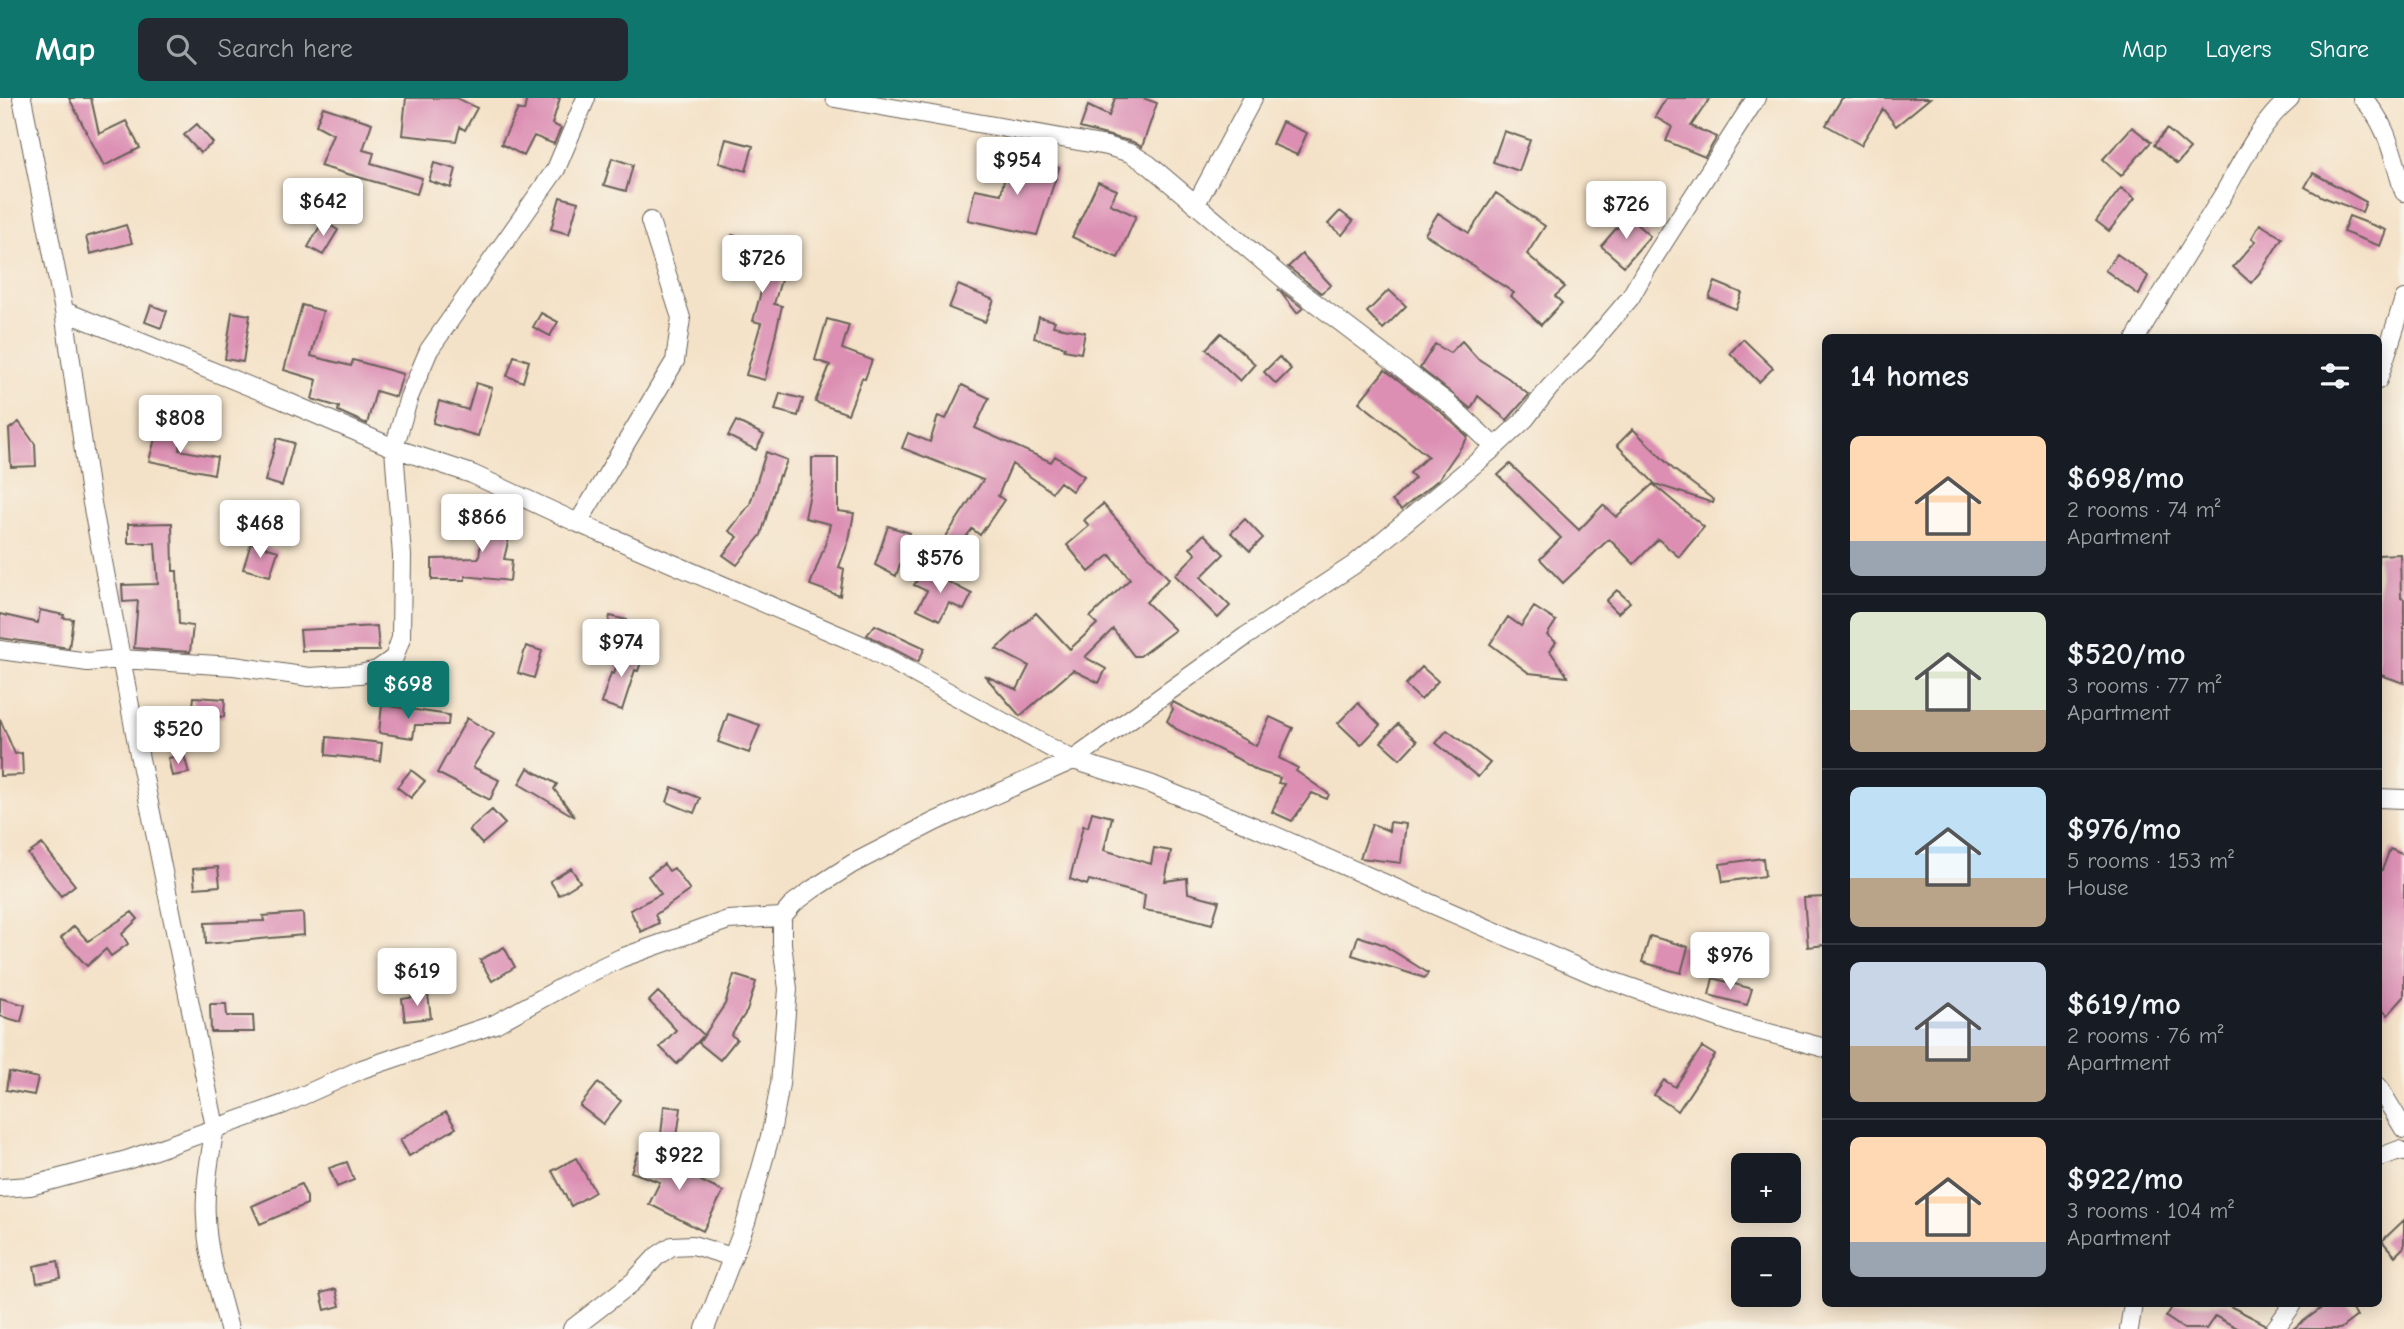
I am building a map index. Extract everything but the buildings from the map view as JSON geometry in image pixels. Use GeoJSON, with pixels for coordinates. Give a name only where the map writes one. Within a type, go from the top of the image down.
{"type":"FeatureCollection","features":[{"type":"Feature","properties":{"kind":"street"},"geometry":{"type":"LineString","coordinates":[[22,98],[64,312],[89,487],[121,659],[215,1127],[206,1183],[206,1219],[212,1259],[229,1329]]}},
{"type":"Feature","properties":{"kind":"street"},"geometry":{"type":"LineString","coordinates":[[0,650],[88,662],[121,659],[234,666],[309,677],[360,674],[377,670],[394,657],[401,638],[402,556],[394,447],[409,397],[429,350],[556,169],[586,98]]}},
{"type":"Feature","properties":{"kind":"street"},"geometry":{"type":"LineString","coordinates":[[835,98],[940,107],[1107,146],[1130,153],[1149,163],[1289,283],[1449,404],[1496,447]]}},
{"type":"Feature","properties":{"kind":"street"},"geometry":{"type":"LineString","coordinates":[[1196,204],[1253,98]]}},
{"type":"Feature","properties":{"kind":"street"},"geometry":{"type":"LineString","coordinates":[[0,1188],[30,1186],[89,1171],[284,1104],[362,1069],[495,1024],[621,958],[728,920],[782,917],[813,889],[852,864],[936,821],[1073,760],[1246,636],[1355,564],[1496,447],[1525,419],[1630,298],[1756,98]]}},
{"type":"Feature","properties":{"kind":"street"},"geometry":{"type":"LineString","coordinates":[[2138,334],[2252,145],[2290,98]]}},
{"type":"Feature","properties":{"kind":"street"},"geometry":{"type":"LineString","coordinates":[[2362,98],[2373,108],[2388,135],[2404,192]]}},
{"type":"Feature","properties":{"kind":"street"},"geometry":{"type":"LineString","coordinates":[[578,523],[675,361],[681,318],[650,221]]}},
{"type":"Feature","properties":{"kind":"street"},"geometry":{"type":"LineString","coordinates":[[2382,368],[2404,299]]}},
{"type":"Feature","properties":{"kind":"street"},"geometry":{"type":"LineString","coordinates":[[64,312],[394,447],[472,474],[578,523],[864,646],[1073,760],[1150,784],[1244,822],[1595,975],[1740,1025],[1822,1047]]}},
{"type":"Feature","properties":{"kind":"street"},"geometry":{"type":"LineString","coordinates":[[2382,798],[2404,799]]}},
{"type":"Feature","properties":{"kind":"street"},"geometry":{"type":"LineString","coordinates":[[705,1329],[756,1194],[771,1133],[780,1084],[788,989],[784,968],[782,917]]}},
{"type":"Feature","properties":{"kind":"street"},"geometry":{"type":"LineString","coordinates":[[2382,1093],[2404,1129]]}},
{"type":"Feature","properties":{"kind":"street"},"geometry":{"type":"LineString","coordinates":[[2382,1156],[2399,1150],[2404,1152]]}},
{"type":"Feature","properties":{"kind":"street"},"geometry":{"type":"LineString","coordinates":[[572,1329],[632,1282],[657,1256],[672,1246],[693,1245],[732,1257]]}},
{"type":"Feature","properties":{"kind":"street"},"geometry":{"type":"LineString","coordinates":[[2129,1329],[2133,1307]]}},
{"type":"Feature","properties":{"kind":"street"},"geometry":{"type":"LineString","coordinates":[[2275,1329],[2291,1307]]}}]}
